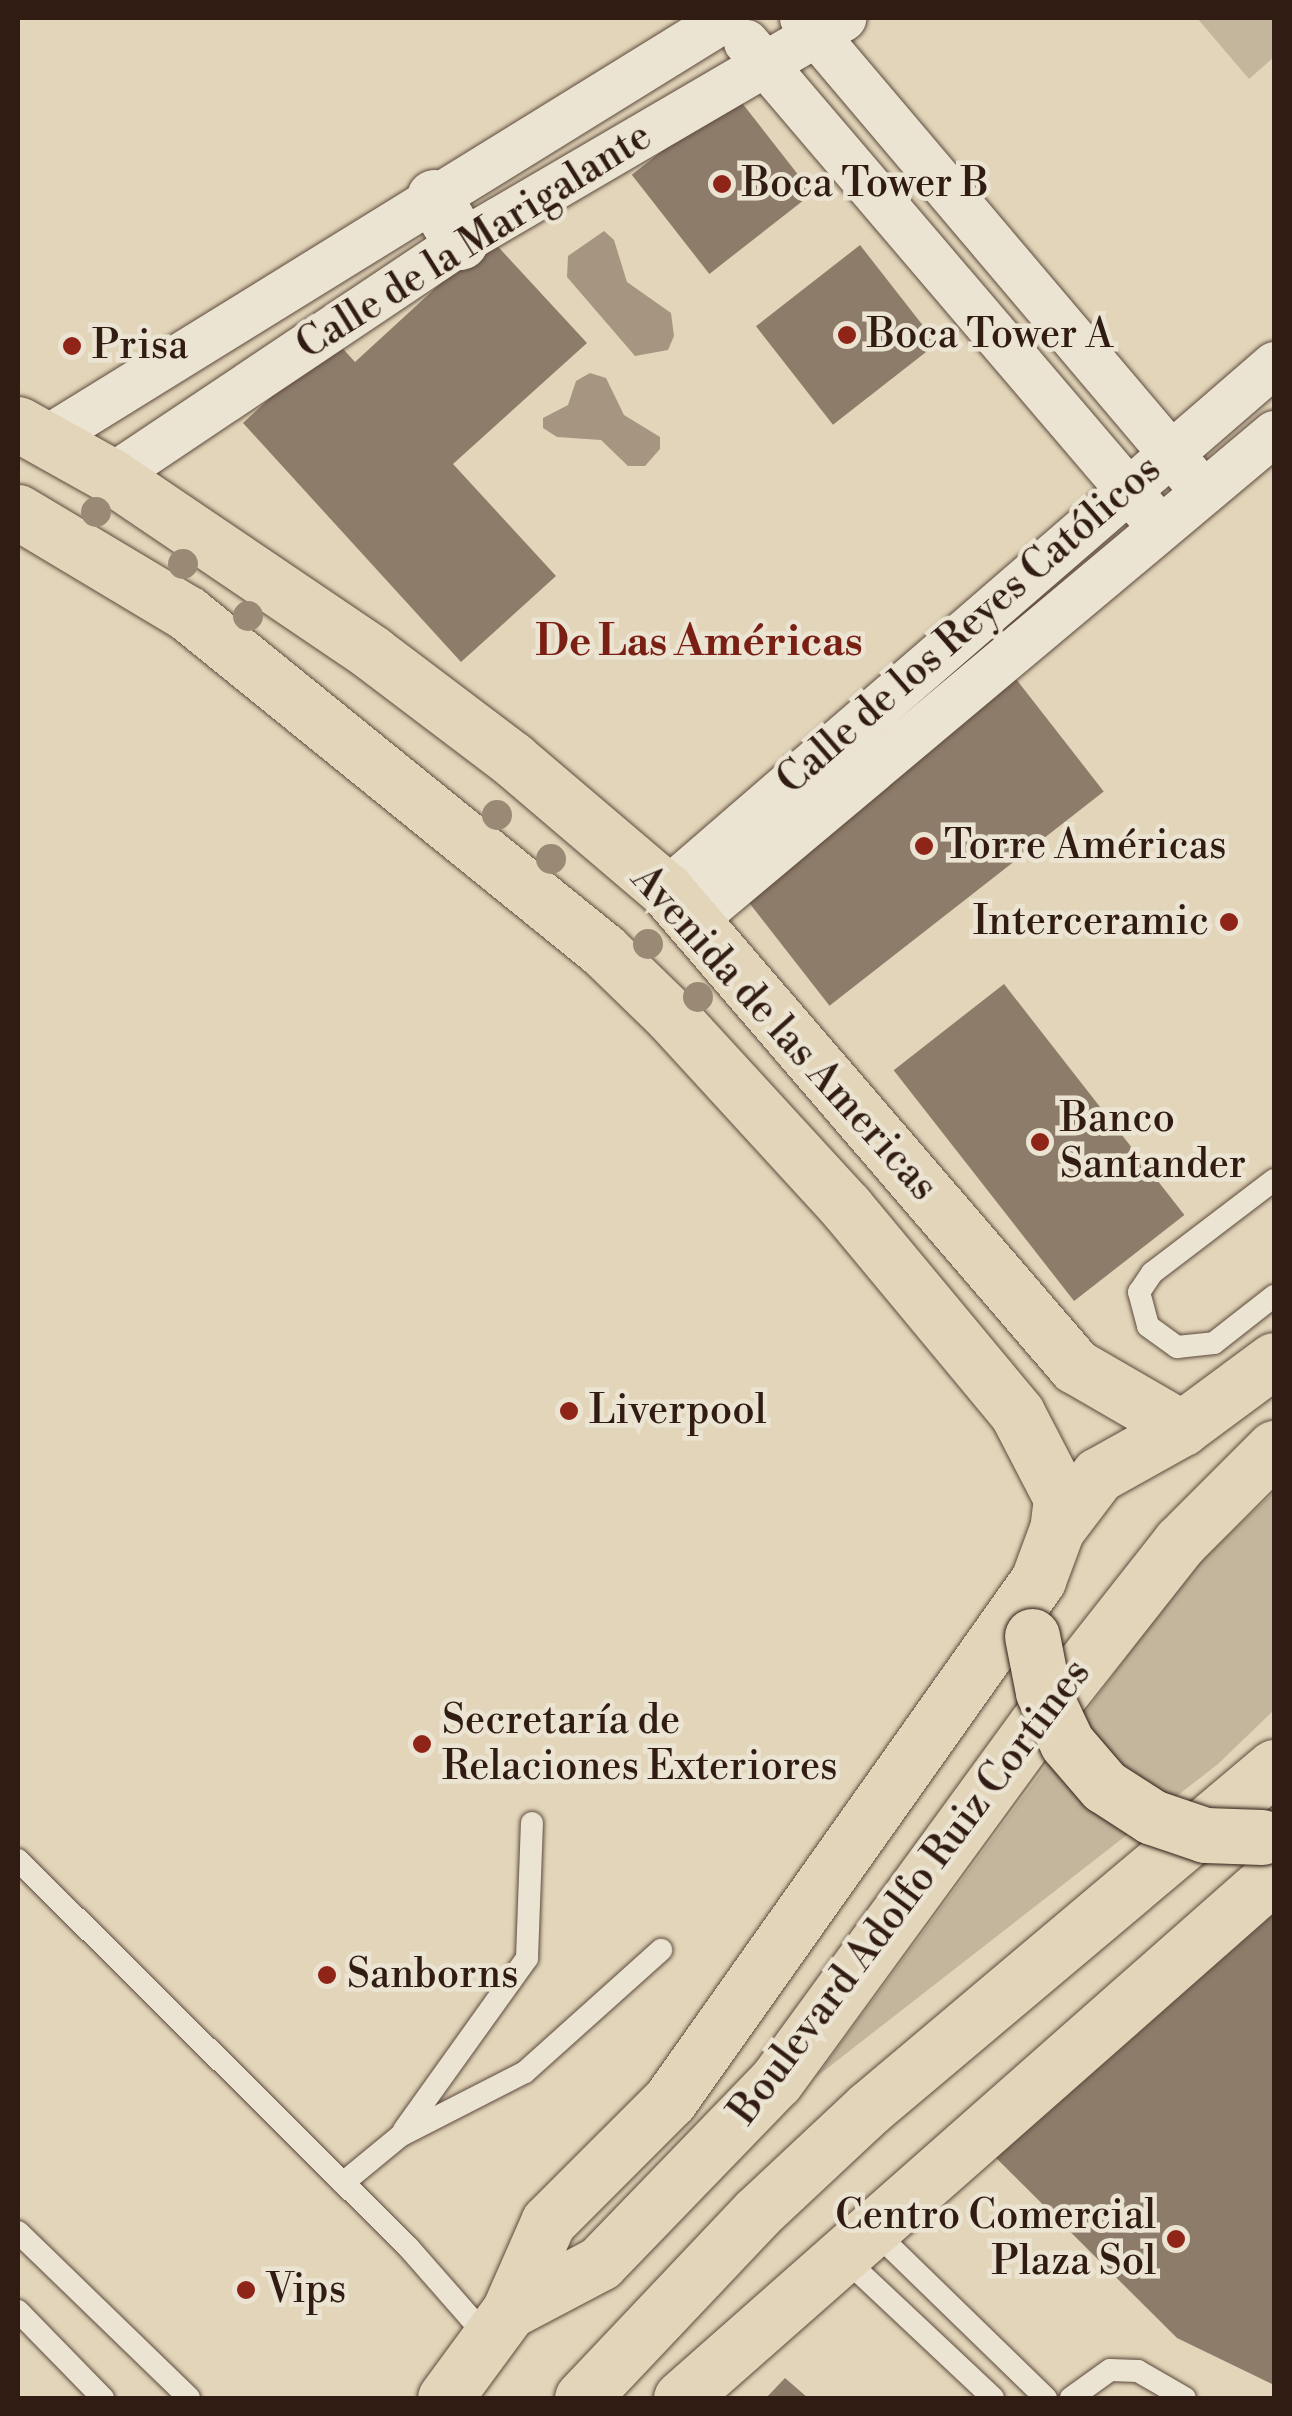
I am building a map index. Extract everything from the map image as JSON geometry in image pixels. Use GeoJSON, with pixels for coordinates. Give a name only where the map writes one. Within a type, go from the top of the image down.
{"type":"FeatureCollection","features":[{"type":"Feature","properties":{"kind":"main road","name":"Avenida de las Americas"},"geometry":{"type":"LineString","coordinates":[[32,431],[111,476],[372,654],[512,759],[680,905],[1075,1366],[1182,1428]]}},
{"type":"Feature","properties":{"kind":"main road","name":"Avenida de las Americas"},"geometry":{"type":"LineString","coordinates":[[18,512],[188,614],[603,950],[834,1194],[1016,1412],[1060,1498],[1057,1529]]}},
{"type":"Feature","properties":{"kind":"main road"},"geometry":{"type":"LineString","coordinates":[[321,722],[372,654]]}},
{"type":"Feature","properties":{"kind":"main road"},"geometry":{"type":"LineString","coordinates":[[1270,1849],[1205,1835],[1152,1817],[1104,1786],[1068,1743],[1051,1709],[1032,1636],[1038,1580],[1057,1529],[1098,1476],[1182,1428],[1274,1360]]}},
{"type":"Feature","properties":{"kind":"main road"},"geometry":{"type":"LineString","coordinates":[[1182,1428],[1264,1430]]}},
{"type":"Feature","properties":{"kind":"main road","name":"Boulevard Adolfo Ruiz Cortines"},"geometry":{"type":"LineString","coordinates":[[445,2398],[498,2325],[600,2263],[776,2081],[1036,1725],[1264,1430]]}},
{"type":"Feature","properties":{"kind":"main road"},"geometry":{"type":"LineString","coordinates":[[498,2325],[548,2222],[670,2100],[1038,1580]]}},
{"type":"Feature","properties":{"kind":"main road","name":"Boulevard Adolfo Ruiz Cortines"},"geometry":{"type":"LineString","coordinates":[[582,2398],[841,2135],[1274,1767]]}},
{"type":"Feature","properties":{"kind":"main road"},"geometry":{"type":"LineString","coordinates":[[681,2398],[856,2242],[1270,1849]]}},
{"type":"Feature","properties":{"kind":"street"},"geometry":{"type":"LineString","coordinates":[[725,18],[1160,528]]}},
{"type":"Feature","properties":{"kind":"street","name":"Calle de la Marigalante"},"geometry":{"type":"LineString","coordinates":[[111,476],[447,219],[725,18]]}},
{"type":"Feature","properties":{"kind":"street"},"geometry":{"type":"LineString","coordinates":[[820,23],[1168,452],[1204,491]]}},
{"type":"Feature","properties":{"kind":"street","name":"Calle de la Marigalante"},"geometry":{"type":"LineString","coordinates":[[32,431],[447,219],[764,64],[820,23]]}},
{"type":"Feature","properties":{"kind":"street","name":"Calle de los Reyes Católicos"},"geometry":{"type":"LineString","coordinates":[[680,905],[1125,488],[1274,364]]}},
{"type":"Feature","properties":{"kind":"street","name":"Calle de los Reyes Católicos"},"geometry":{"type":"LineString","coordinates":[[680,905],[1160,528],[1274,432]]}},
{"type":"Feature","properties":{"kind":"lane"},"geometry":{"type":"LineString","coordinates":[[1274,1180],[1152,1274],[1139,1292],[1148,1326],[1178,1346],[1214,1343],[1274,1296]]}},
{"type":"Feature","properties":{"kind":"lane"},"geometry":{"type":"LineString","coordinates":[[400,2136],[527,1958],[532,1823]]}},
{"type":"Feature","properties":{"kind":"lane"},"geometry":{"type":"LineString","coordinates":[[18,1860],[343,2184],[498,2325]]}},
{"type":"Feature","properties":{"kind":"lane"},"geometry":{"type":"LineString","coordinates":[[343,2184],[400,2136],[525,2072],[660,1950]]}},
{"type":"Feature","properties":{"kind":"lane"},"geometry":{"type":"LineString","coordinates":[[18,2232],[189,2398]]}},
{"type":"Feature","properties":{"kind":"lane"},"geometry":{"type":"LineString","coordinates":[[856,2242],[993,2398]]}},
{"type":"Feature","properties":{"kind":"lane"},"geometry":{"type":"LineString","coordinates":[[856,2242],[1046,2398]]}},
{"type":"Feature","properties":{"kind":"lane"},"geometry":{"type":"LineString","coordinates":[[18,2311],[103,2398]]}},
{"type":"Feature","properties":{"kind":"lane"},"geometry":{"type":"LineString","coordinates":[[1072,2398],[1110,2370],[1138,2372],[1185,2398]]}},
{"type":"Feature","properties":{"kind":"shaded area"},"geometry":{"type":"Polygon","coordinates":[[[1197,18],[1274,18],[1274,57],[1249,79],[1197,18]]]}},
{"type":"Feature","properties":{"kind":"shaded area"},"geometry":{"type":"Polygon","coordinates":[[[604,231],[614,240],[627,282],[671,313],[674,336],[668,350],[635,356],[567,277],[568,256],[604,231]]]}},
{"type":"Feature","properties":{"kind":"shaded area"},"geometry":{"type":"Polygon","coordinates":[[[590,373],[606,378],[624,415],[660,437],[660,449],[645,466],[628,466],[601,440],[557,437],[543,428],[543,418],[568,405],[576,381],[590,373]]]}},
{"type":"Feature","properties":{"kind":"shaded area"},"geometry":{"type":"Polygon","coordinates":[[[1274,1492],[1274,1710],[1218,1764],[816,2077],[1190,1571],[1274,1492]]]}},
{"type":"Feature","properties":{"kind":"building","name":"Boca Tower B"},"geometry":{"type":"Polygon","coordinates":[[[735,94],[813,193],[709,274],[632,175],[735,94]]]}},
{"type":"Feature","properties":{"kind":"building"},"geometry":{"type":"Polygon","coordinates":[[[490,238],[587,343],[453,464],[556,576],[461,662],[243,423],[334,339],[355,362],[490,238]]]}},
{"type":"Feature","properties":{"kind":"building","name":"Boca Tower A"},"geometry":{"type":"Polygon","coordinates":[[[860,245],[937,344],[833,425],[756,326],[860,245]]]}},
{"type":"Feature","properties":{"kind":"building","name":"Torre Américas"},"geometry":{"type":"Polygon","coordinates":[[[1012,674],[1104,791],[830,1006],[738,888],[1012,674]]]}},
{"type":"Feature","properties":{"kind":"building","name":"Banco Santander"},"geometry":{"type":"Polygon","coordinates":[[[1004,984],[1184,1215],[1074,1301],[894,1070],[1004,984]]]}},
{"type":"Feature","properties":{"kind":"building","name":"Centro Comercial Plaza Sol"},"geometry":{"type":"Polygon","coordinates":[[[1274,1903],[1274,2385],[1177,2338],[978,2140],[1274,1903]]]}},
{"type":"Feature","properties":{"kind":"building"},"geometry":{"type":"Polygon","coordinates":[[[785,2378],[808,2398],[766,2398],[785,2378]]]}},
{"type":"Feature","properties":{"kind":"place","name":"Boca Tower B"},"geometry":{"type":"Point","coordinates":[722,184]}},
{"type":"Feature","properties":{"kind":"place","name":"Boca Tower A"},"geometry":{"type":"Point","coordinates":[847,335]}},
{"type":"Feature","properties":{"kind":"place","name":"Prisa"},"geometry":{"type":"Point","coordinates":[72,346]}},
{"type":"Feature","properties":{"kind":"place","name":"Torre Américas"},"geometry":{"type":"Point","coordinates":[924,846]}},
{"type":"Feature","properties":{"kind":"place","name":"Interceramic"},"geometry":{"type":"Point","coordinates":[1229,922]}},
{"type":"Feature","properties":{"kind":"place","name":"Banco Santander"},"geometry":{"type":"Point","coordinates":[1040,1142]}},
{"type":"Feature","properties":{"kind":"place","name":"Liverpool"},"geometry":{"type":"Point","coordinates":[569,1411]}},
{"type":"Feature","properties":{"kind":"place","name":"Secretaría de Relaciones Exteriores"},"geometry":{"type":"Point","coordinates":[422,1744]}},
{"type":"Feature","properties":{"kind":"place","name":"Sanborns"},"geometry":{"type":"Point","coordinates":[327,1975]}},
{"type":"Feature","properties":{"kind":"place","name":"Centro Comercial Plaza Sol"},"geometry":{"type":"Point","coordinates":[1176,2239]}},
{"type":"Feature","properties":{"kind":"place","name":"Vips"},"geometry":{"type":"Point","coordinates":[246,2290]}},
{"type":"Feature","properties":{"kind":"district","name":"De Las Américas"},"geometry":{"type":"Point","coordinates":[699,643]}}]}
